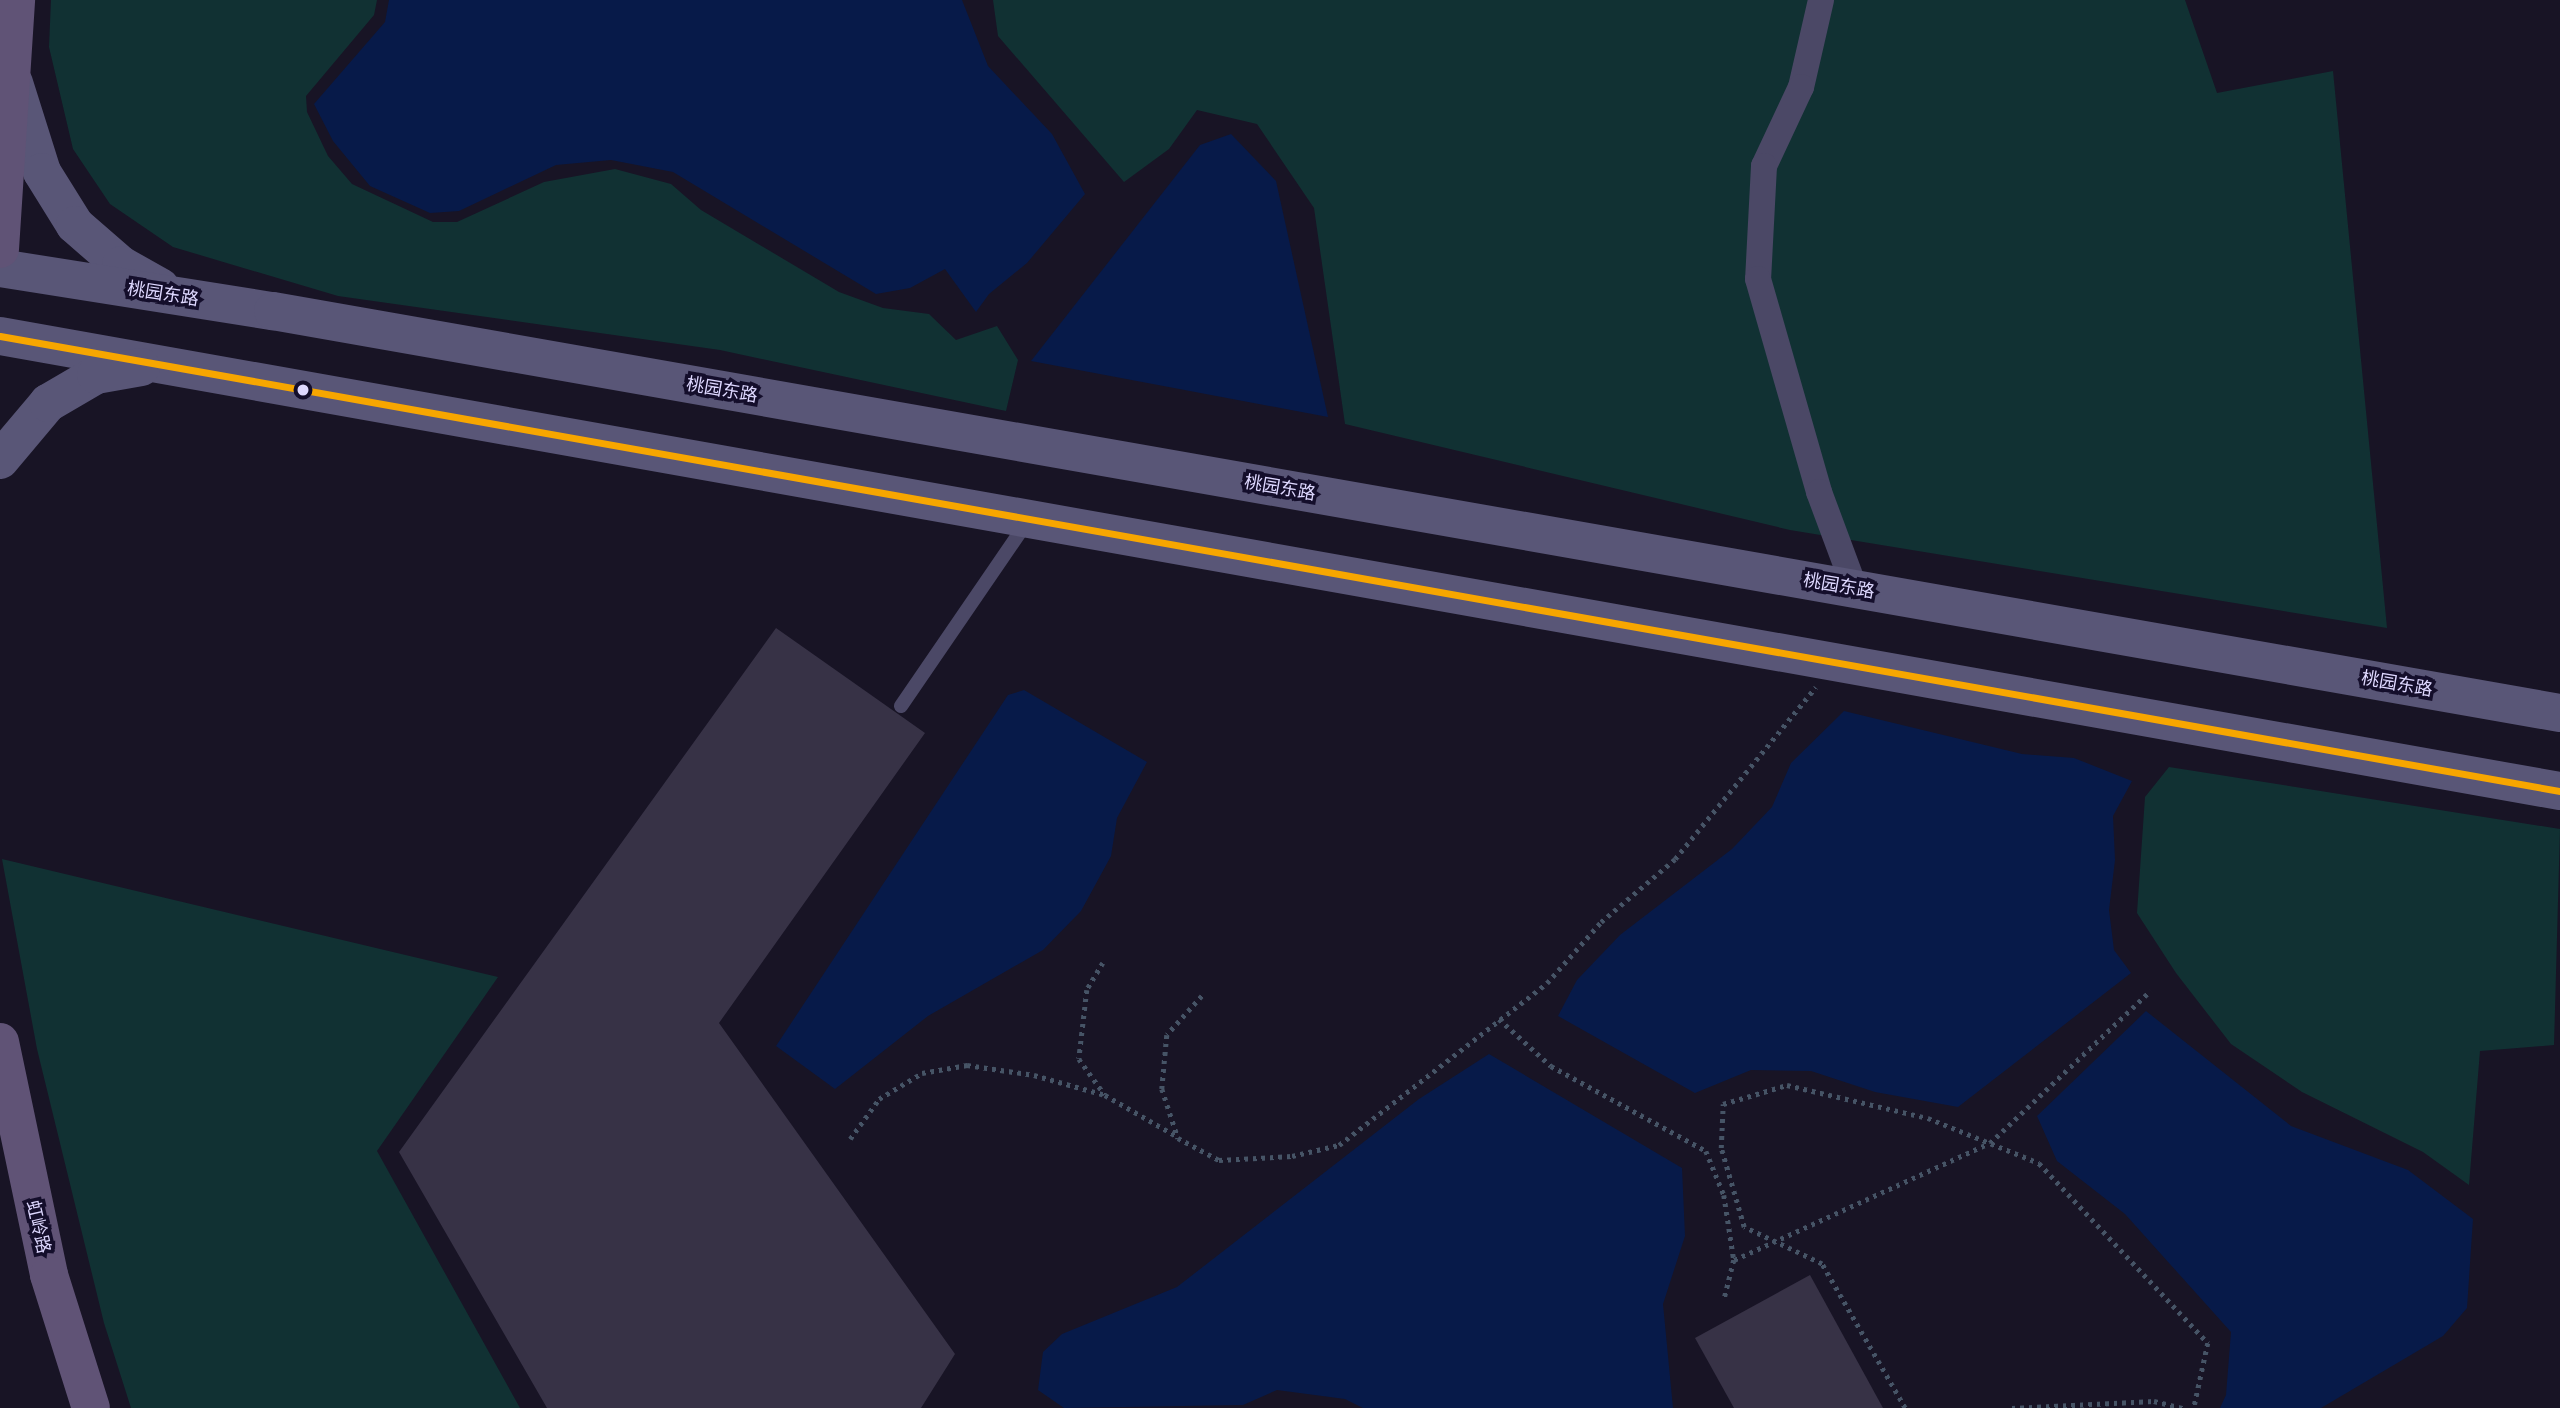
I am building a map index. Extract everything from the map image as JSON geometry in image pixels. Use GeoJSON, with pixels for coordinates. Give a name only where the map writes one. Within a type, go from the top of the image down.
{"type":"FeatureCollection","features":[{"type":"Feature","properties":{"kind":"main road"},"geometry":{"type":"LineString","coordinates":[[0,249],[14,83],[16,0]]}},
{"type":"Feature","properties":{"kind":"main road"},"geometry":{"type":"LineString","coordinates":[[14,83],[43,172],[75,225],[121,265],[178,296]]}},
{"type":"Feature","properties":{"kind":"main road","name":"桃园东路"},"geometry":{"type":"LineString","coordinates":[[0,268],[178,296],[2560,713]]}},
{"type":"Feature","properties":{"kind":"main road"},"geometry":{"type":"LineString","coordinates":[[0,336],[2560,792]]}},
{"type":"Feature","properties":{"kind":"main road"},"geometry":{"type":"LineString","coordinates":[[0,460],[47,403],[96,375],[161,363]]}},
{"type":"Feature","properties":{"kind":"main road","name":"虹岭路"},"geometry":{"type":"LineString","coordinates":[[0,1042],[49,1275],[91,1408]]}},
{"type":"Feature","properties":{"kind":"street"},"geometry":{"type":"LineString","coordinates":[[1821,0],[1801,87],[1764,166],[1758,279],[1819,492],[1855,589]]}},
{"type":"Feature","properties":{"kind":"lane"},"geometry":{"type":"LineString","coordinates":[[901,706],[1030,518]]}},
{"type":"Feature","properties":{"kind":"path"},"geometry":{"type":"LineString","coordinates":[[850,1139],[879,1100],[922,1073],[967,1065],[1034,1075],[1105,1095],[1219,1160],[1292,1156],[1339,1145],[1547,983],[1601,922],[1675,859],[1730,797],[1836,662]]}},
{"type":"Feature","properties":{"kind":"path"},"geometry":{"type":"LineString","coordinates":[[1103,963],[1087,990],[1079,1059],[1105,1095]]}},
{"type":"Feature","properties":{"kind":"path"},"geometry":{"type":"LineString","coordinates":[[1734,1260],[1778,1244],[1990,1143],[2150,991]]}},
{"type":"Feature","properties":{"kind":"path"},"geometry":{"type":"LineString","coordinates":[[1178,1138],[1163,1089],[1167,1035],[1202,996]]}},
{"type":"Feature","properties":{"kind":"path"},"geometry":{"type":"LineString","coordinates":[[1499,1020],[1551,1066],[1706,1151],[1724,1195],[1734,1260],[1724,1300]]}},
{"type":"Feature","properties":{"kind":"path"},"geometry":{"type":"LineString","coordinates":[[1905,1408],[1822,1264],[1744,1227],[1721,1148],[1723,1104],[1787,1085],[1928,1118],[2039,1163],[2208,1343],[2194,1408]]}},
{"type":"Feature","properties":{"kind":"path"},"geometry":{"type":"LineString","coordinates":[[2012,1408],[2154,1401],[2183,1408]]}},
{"type":"Feature","properties":{"kind":"green space"},"geometry":{"type":"Polygon","coordinates":[[[51,0],[377,0],[374,15],[306,96],[307,112],[328,156],[352,184],[433,222],[457,222],[544,182],[615,169],[671,184],[701,210],[839,292],[883,308],[929,314],[956,340],[997,326],[1018,360],[1006,411],[720,350],[338,296],[173,247],[110,204],[73,149],[49,47],[51,0]]]}},
{"type":"Feature","properties":{"kind":"green space"},"geometry":{"type":"Polygon","coordinates":[[[993,0],[2185,0],[2217,93],[2333,71],[2387,628],[1790,530],[1345,424],[1314,208],[1257,124],[1197,110],[1169,149],[1124,182],[998,36],[993,0]]]}},
{"type":"Feature","properties":{"kind":"green space"},"geometry":{"type":"Polygon","coordinates":[[[2169,767],[2560,829],[2554,1045],[2480,1051],[2469,1185],[2423,1152],[2302,1092],[2231,1044],[2176,973],[2137,913],[2145,797],[2169,767]]]}},
{"type":"Feature","properties":{"kind":"green space"},"geometry":{"type":"Polygon","coordinates":[[[2,859],[498,977],[377,1151],[520,1408],[131,1408],[104,1323],[37,1049],[2,859]]]}},
{"type":"Feature","properties":{"kind":"water"},"geometry":{"type":"Polygon","coordinates":[[[389,0],[962,0],[988,66],[1052,134],[1085,194],[1027,263],[989,294],[976,312],[945,269],[910,288],[876,294],[673,172],[611,160],[556,165],[459,211],[430,213],[370,186],[333,141],[314,104],[385,22],[389,0]]]}},
{"type":"Feature","properties":{"kind":"water"},"geometry":{"type":"Polygon","coordinates":[[[1231,134],[1276,181],[1328,417],[1031,361],[1200,145],[1231,134]]]}},
{"type":"Feature","properties":{"kind":"water"},"geometry":{"type":"Polygon","coordinates":[[[1024,690],[1147,762],[1117,818],[1111,856],[1081,911],[1043,950],[928,1016],[835,1089],[776,1046],[1008,695],[1024,690]]]}},
{"type":"Feature","properties":{"kind":"water"},"geometry":{"type":"Polygon","coordinates":[[[1844,711],[2022,754],[2074,758],[2132,781],[2113,816],[2115,860],[2109,910],[2114,950],[2131,973],[1958,1107],[1875,1092],[1811,1071],[1751,1070],[1695,1093],[1558,1016],[1577,980],[1620,935],[1732,849],[1772,807],[1791,763],[1844,711]]]}},
{"type":"Feature","properties":{"kind":"water"},"geometry":{"type":"Polygon","coordinates":[[[2146,1011],[2291,1126],[2408,1170],[2473,1219],[2467,1308],[2443,1336],[2321,1408],[2220,1408],[2226,1395],[2231,1332],[2125,1214],[2057,1161],[2037,1116],[2146,1011]]]}},
{"type":"Feature","properties":{"kind":"water"},"geometry":{"type":"Polygon","coordinates":[[[1489,1054],[1682,1168],[1685,1236],[1663,1304],[1673,1408],[1363,1408],[1345,1399],[1277,1390],[1243,1405],[1064,1408],[1038,1390],[1043,1352],[1062,1334],[1177,1287],[1419,1099],[1489,1054]]]}},
{"type":"Feature","properties":{"kind":"building"},"geometry":{"type":"Polygon","coordinates":[[[776,628],[925,733],[719,1023],[955,1354],[921,1408],[547,1408],[399,1152],[776,628]]]}},
{"type":"Feature","properties":{"kind":"building"},"geometry":{"type":"Polygon","coordinates":[[[1810,1275],[1883,1408],[1734,1408],[1695,1338],[1810,1275]]]}},
{"type":"Feature","properties":{"kind":"transit line"},"geometry":{"type":"LineString","coordinates":[[0,336],[2560,791]]}}]}
